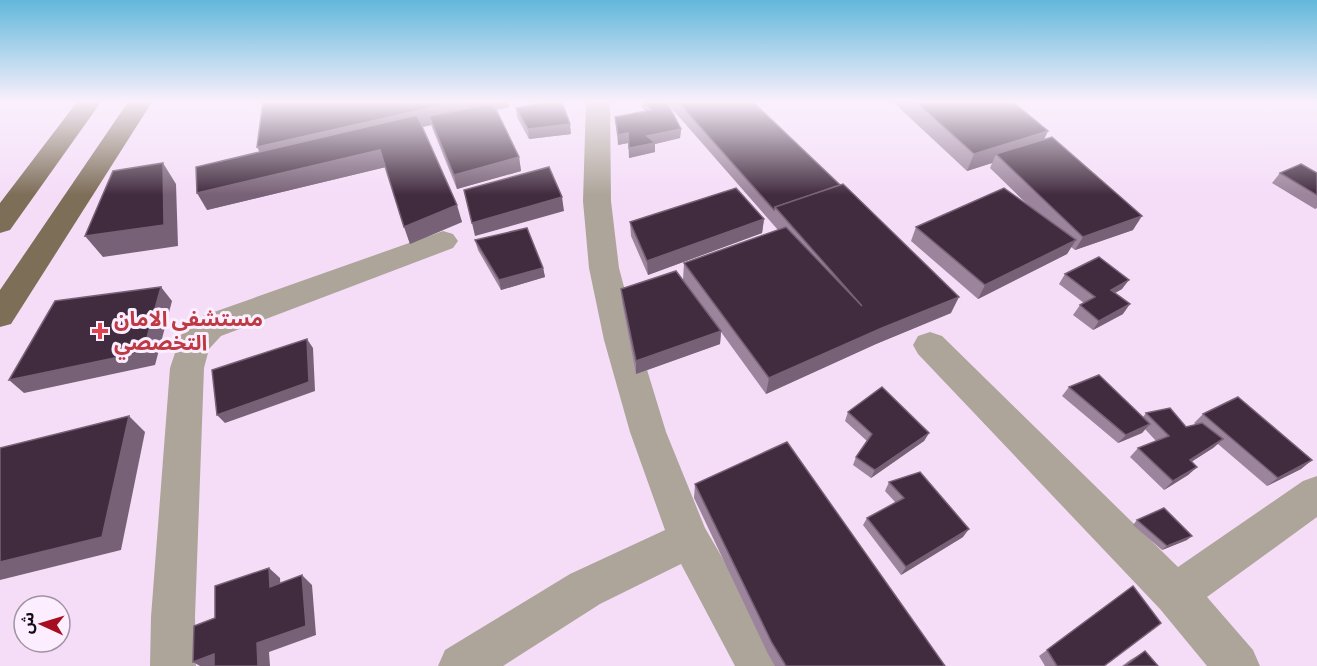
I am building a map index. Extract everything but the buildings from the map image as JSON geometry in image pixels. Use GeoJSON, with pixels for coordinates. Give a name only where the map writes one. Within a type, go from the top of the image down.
{"type":"FeatureCollection","features":[{"type":"Feature","properties":{"kind":"main road"},"geometry":{"type":"LineString","coordinates":[[0,223],[66,133]]}},
{"type":"Feature","properties":{"kind":"main road"},"geometry":{"type":"LineString","coordinates":[[0,315],[120,133]]}},
{"type":"Feature","properties":{"kind":"street"},"geometry":{"type":"LineString","coordinates":[[598,133],[597,201],[604,268],[621,340],[648,432],[689,539],[760,666]]}},
{"type":"Feature","properties":{"kind":"street"},"geometry":{"type":"LineString","coordinates":[[173,666],[173,617],[187,368],[193,344],[209,327],[443,241]]}},
{"type":"Feature","properties":{"kind":"street"},"geometry":{"type":"LineString","coordinates":[[930,345],[1175,594],[1237,666]]}},
{"type":"Feature","properties":{"kind":"street"},"geometry":{"type":"LineString","coordinates":[[1175,594],[1317,495]]}},
{"type":"Feature","properties":{"kind":"street"},"geometry":{"type":"LineString","coordinates":[[461,666],[585,589],[689,539]]}},
{"type":"Feature","properties":{"kind":"place","name":"مستشفى الامان التخصصي"},"geometry":{"type":"Point","coordinates":[100,331]}}]}
